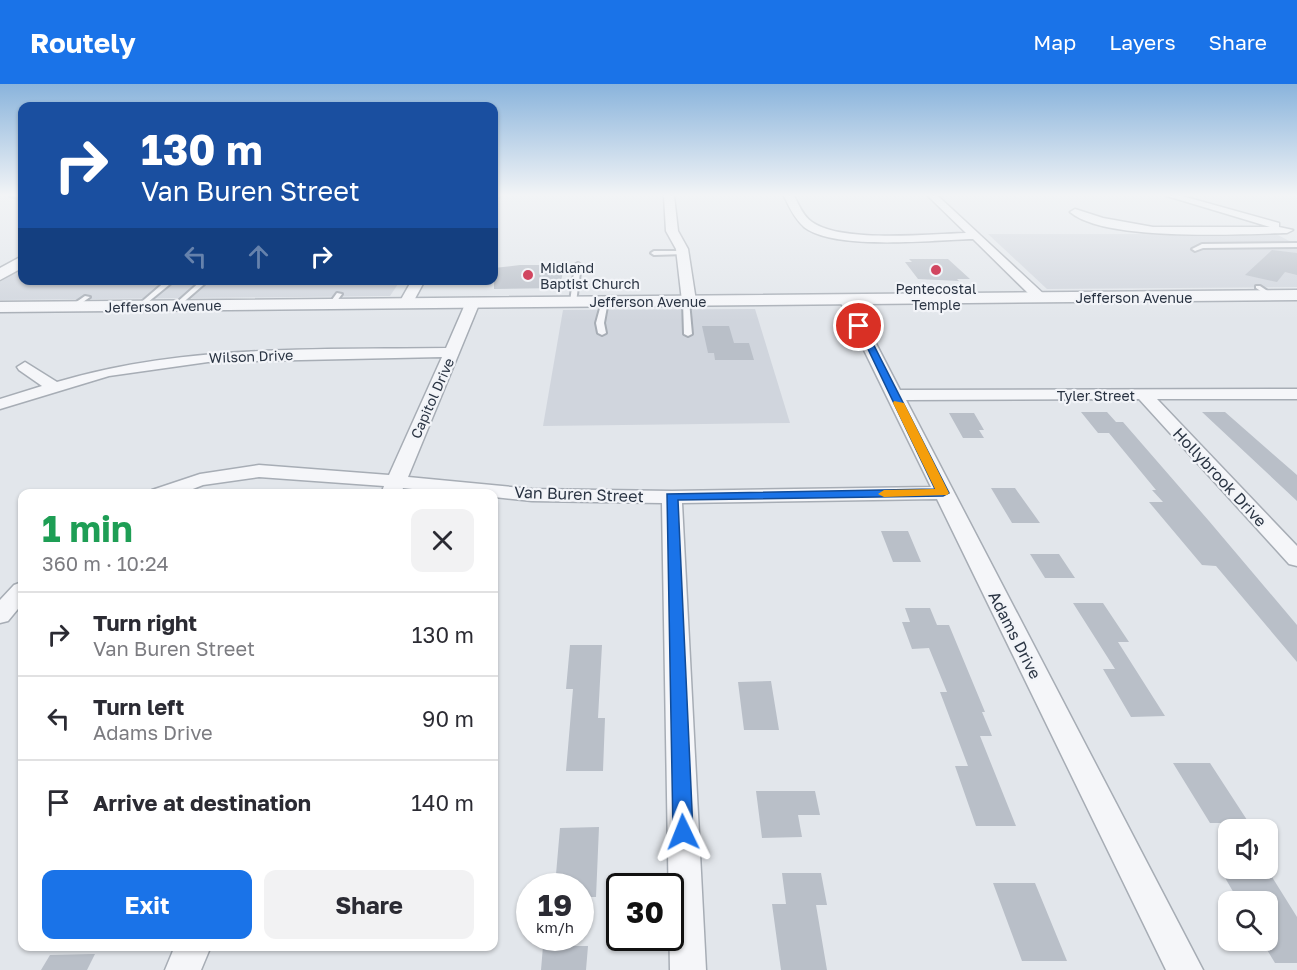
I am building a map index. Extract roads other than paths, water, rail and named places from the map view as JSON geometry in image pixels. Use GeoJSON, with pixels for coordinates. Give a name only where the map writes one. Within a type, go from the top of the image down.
{"type":"FeatureCollection","features":[{"type":"Feature","properties":{"kind":"street"},"geometry":{"type":"LineString","coordinates":[[675,237],[683,253],[688,301]]}},
{"type":"Feature","properties":{"kind":"street"},"geometry":{"type":"LineString","coordinates":[[873,237],[917,240],[956,237]]}},
{"type":"Feature","properties":{"kind":"street"},"geometry":{"type":"LineString","coordinates":[[977,237],[1040,297]]}},
{"type":"Feature","properties":{"kind":"street"},"geometry":{"type":"LineString","coordinates":[[0,275],[18,264]]}},
{"type":"Feature","properties":{"kind":"street"},"geometry":{"type":"LineString","coordinates":[[406,303],[416,285]]}},
{"type":"Feature","properties":{"kind":"street","name":"Jefferson Avenue"},"geometry":{"type":"LineString","coordinates":[[0,307],[81,302],[140,306],[336,299],[406,303],[452,299],[473,303],[846,299],[915,295],[1040,297],[1265,291],[1297,295]]}},
{"type":"Feature","properties":{"kind":"street","name":"Adams Drive"},"geometry":{"type":"LineString","coordinates":[[846,299],[1185,970]]}},
{"type":"Feature","properties":{"kind":"street","name":"Capitol Drive"},"geometry":{"type":"LineString","coordinates":[[393,487],[473,303]]}},
{"type":"Feature","properties":{"kind":"street","name":"Wilson Drive"},"geometry":{"type":"LineString","coordinates":[[0,404],[107,372],[208,357],[452,352]]}},
{"type":"Feature","properties":{"kind":"street"},"geometry":{"type":"LineString","coordinates":[[25,367],[54,387]]}},
{"type":"Feature","properties":{"kind":"street","name":"Hollybrook Drive"},"geometry":{"type":"LineString","coordinates":[[1143,394],[1297,559]]}},
{"type":"Feature","properties":{"kind":"street","name":"Tyler Street"},"geometry":{"type":"LineString","coordinates":[[895,396],[1297,394]]}},
{"type":"Feature","properties":{"kind":"street","name":"Van Buren Street"},"geometry":{"type":"LineString","coordinates":[[174,489],[201,480],[259,471],[428,489]]}},
{"type":"Feature","properties":{"kind":"street","name":"Van Buren Street"},"geometry":{"type":"LineString","coordinates":[[498,493],[672,496],[943,493]]}},
{"type":"Feature","properties":{"kind":"street"},"geometry":{"type":"LineString","coordinates":[[672,496],[688,970]]}},
{"type":"Feature","properties":{"kind":"street"},"geometry":{"type":"LineString","coordinates":[[0,615],[18,595]]}},
{"type":"Feature","properties":{"kind":"street"},"geometry":{"type":"LineString","coordinates":[[183,970],[192,951]]}},
{"type":"Feature","properties":{"kind":"lane"},"geometry":{"type":"LineString","coordinates":[[1195,249],[1202,246],[1297,246]]}},
{"type":"Feature","properties":{"kind":"lane"},"geometry":{"type":"LineString","coordinates":[[654,253],[683,253]]}},
{"type":"Feature","properties":{"kind":"lane"},"geometry":{"type":"LineString","coordinates":[[573,302],[579,266]]}},
{"type":"Feature","properties":{"kind":"lane"},"geometry":{"type":"LineString","coordinates":[[140,306],[166,285]]}},
{"type":"Feature","properties":{"kind":"lane"},"geometry":{"type":"LineString","coordinates":[[177,305],[200,285]]}},
{"type":"Feature","properties":{"kind":"lane"},"geometry":{"type":"LineString","coordinates":[[688,301],[688,334]]}},
{"type":"Feature","properties":{"kind":"lane"},"geometry":{"type":"LineString","coordinates":[[602,333],[600,323],[606,302]]}},
{"type":"Feature","properties":{"kind":"place","name":"Pentecostal Temple"},"geometry":{"type":"Point","coordinates":[936,270]}},
{"type":"Feature","properties":{"kind":"place","name":"Midland Baptist Church"},"geometry":{"type":"Point","coordinates":[528,275]}}]}
